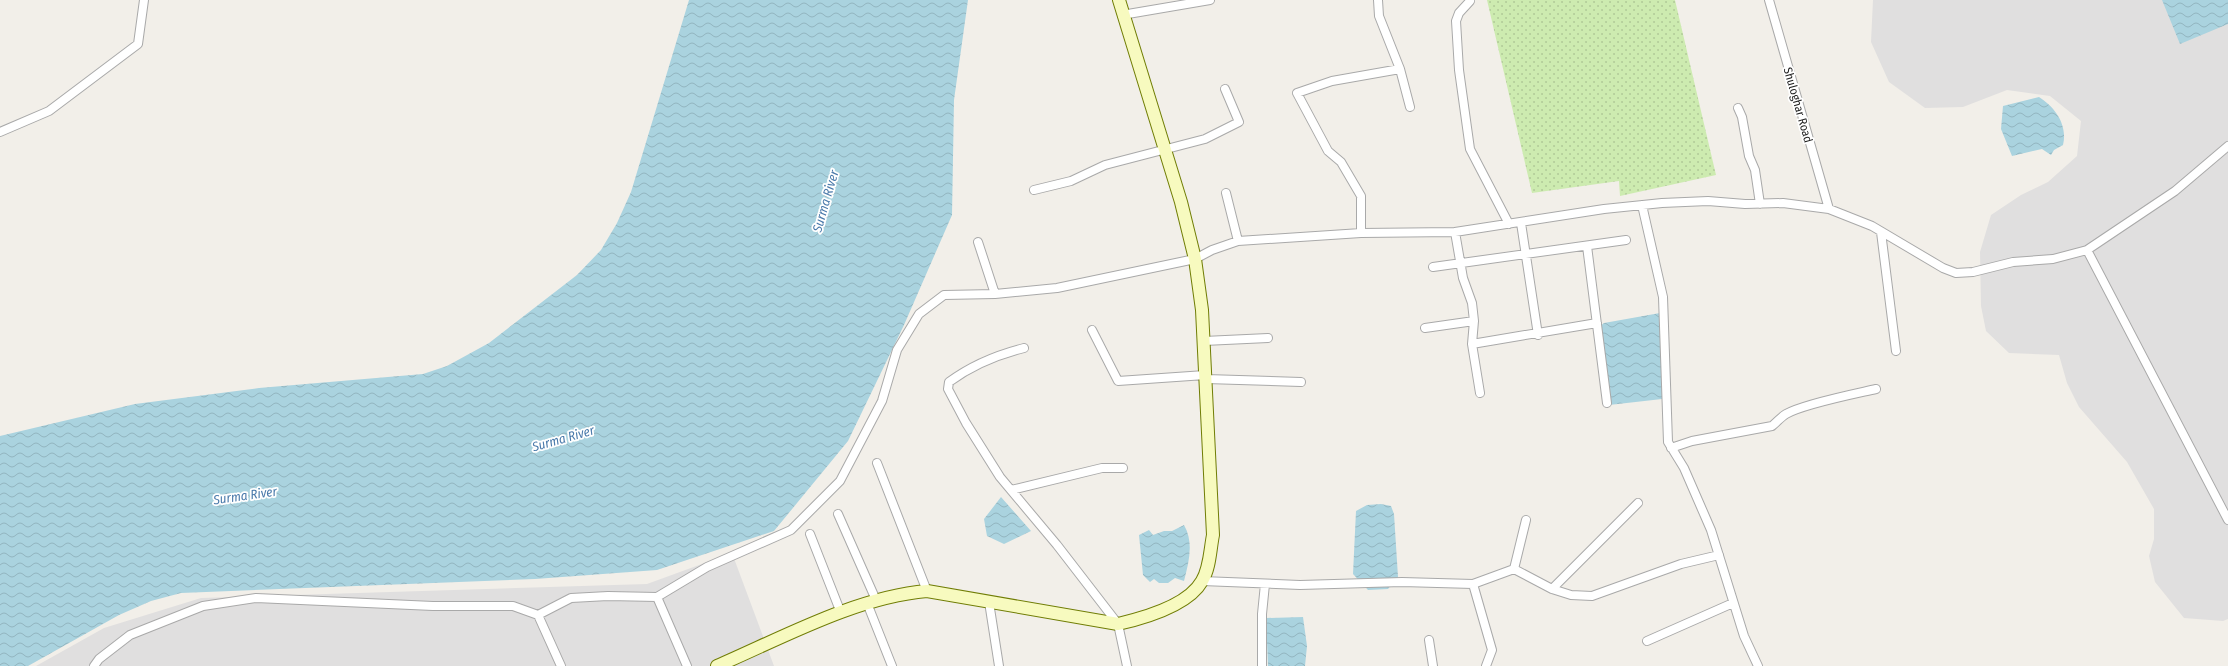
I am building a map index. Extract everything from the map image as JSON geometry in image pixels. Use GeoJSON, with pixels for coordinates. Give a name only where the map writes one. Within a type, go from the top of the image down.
{"type":"FeatureCollection","features":[{"type":"Feature","properties":{"kind":"main road"},"geometry":{"type":"LineString","coordinates":[[717,666],[872,601],[907,593],[927,591],[1118,624],[1147,617],[1182,601],[1202,581],[1208,564],[1213,535],[1202,310],[1195,259],[1181,202],[1122,15],[1119,0]]}},
{"type":"Feature","properties":{"kind":"street"},"geometry":{"type":"LineString","coordinates":[[0,132],[50,111],[138,44],[144,0]]}},
{"type":"Feature","properties":{"kind":"street"},"geometry":{"type":"LineString","coordinates":[[1122,15],[1210,0]]}},
{"type":"Feature","properties":{"kind":"street"},"geometry":{"type":"LineString","coordinates":[[1378,0],[1379,16],[1400,70],[1410,107]]}},
{"type":"Feature","properties":{"kind":"street","name":"Shuloghar Road"},"geometry":{"type":"LineString","coordinates":[[1769,0],[1829,209]]}},
{"type":"Feature","properties":{"kind":"street"},"geometry":{"type":"LineString","coordinates":[[1470,1],[1458,13],[1456,21],[1459,70],[1470,149],[1509,224]]}},
{"type":"Feature","properties":{"kind":"street"},"geometry":{"type":"LineString","coordinates":[[1361,233],[1361,196],[1341,162],[1328,151],[1297,93],[1332,81],[1400,70]]}},
{"type":"Feature","properties":{"kind":"street"},"geometry":{"type":"LineString","coordinates":[[1034,190],[1071,181],[1105,165],[1205,138],[1239,122],[1225,89]]}},
{"type":"Feature","properties":{"kind":"street"},"geometry":{"type":"LineString","coordinates":[[1738,108],[1742,118],[1749,156],[1755,170],[1760,204]]}},
{"type":"Feature","properties":{"kind":"street"},"geometry":{"type":"LineString","coordinates":[[94,666],[99,659],[130,635],[203,606],[256,598],[433,606],[513,606],[538,614],[571,598],[608,596],[657,597],[707,567],[791,530],[840,481],[882,401],[897,350],[919,314],[944,295],[995,294],[1057,288],[1195,259],[1212,250],[1238,241],[1361,233],[1455,232],[1642,205],[1708,201],[1760,204],[1783,203],[1829,209],[1881,232],[1943,268],[1956,273],[1973,272],[2013,262],[2053,258],[2087,250],[2175,191],[2228,146]]}},
{"type":"Feature","properties":{"kind":"street"},"geometry":{"type":"LineString","coordinates":[[1226,193],[1238,241]]}},
{"type":"Feature","properties":{"kind":"street"},"geometry":{"type":"LineString","coordinates":[[1642,205],[1663,297],[1668,442],[1684,468],[1711,530],[1744,636],[1758,666]]}},
{"type":"Feature","properties":{"kind":"street"},"geometry":{"type":"LineString","coordinates":[[1520,223],[1538,335]]}},
{"type":"Feature","properties":{"kind":"street"},"geometry":{"type":"LineString","coordinates":[[1455,232],[1463,278],[1472,303],[1474,321],[1472,344],[1480,393]]}},
{"type":"Feature","properties":{"kind":"street"},"geometry":{"type":"LineString","coordinates":[[1881,232],[1896,351]]}},
{"type":"Feature","properties":{"kind":"street"},"geometry":{"type":"LineString","coordinates":[[1434,267],[1626,240]]}},
{"type":"Feature","properties":{"kind":"street"},"geometry":{"type":"LineString","coordinates":[[978,242],[995,294]]}},
{"type":"Feature","properties":{"kind":"street"},"geometry":{"type":"LineString","coordinates":[[1587,246],[1606,403]]}},
{"type":"Feature","properties":{"kind":"street"},"geometry":{"type":"LineString","coordinates":[[2087,250],[2228,520]]}},
{"type":"Feature","properties":{"kind":"street"},"geometry":{"type":"LineString","coordinates":[[1425,328],[1474,321]]}},
{"type":"Feature","properties":{"kind":"street"},"geometry":{"type":"LineString","coordinates":[[1472,344],[1538,335],[1597,323]]}},
{"type":"Feature","properties":{"kind":"street"},"geometry":{"type":"LineString","coordinates":[[1092,330],[1118,382],[1205,377],[1301,382]]}},
{"type":"Feature","properties":{"kind":"street"},"geometry":{"type":"LineString","coordinates":[[1204,341],[1268,338]]}},
{"type":"Feature","properties":{"kind":"street"},"geometry":{"type":"LineString","coordinates":[[1024,348],[1000,354],[981,363],[948,382],[948,389],[966,423],[1000,477],[1057,545],[1118,624],[1127,666]]}},
{"type":"Feature","properties":{"kind":"street"},"geometry":{"type":"LineString","coordinates":[[1671,448],[1692,441],[1772,426],[1781,420],[1785,415],[1800,409],[1876,389]]}},
{"type":"Feature","properties":{"kind":"street"},"geometry":{"type":"LineString","coordinates":[[877,463],[927,591]]}},
{"type":"Feature","properties":{"kind":"street"},"geometry":{"type":"LineString","coordinates":[[1011,490],[1102,468],[1123,468]]}},
{"type":"Feature","properties":{"kind":"street"},"geometry":{"type":"LineString","coordinates":[[1552,589],[1638,503]]}},
{"type":"Feature","properties":{"kind":"street"},"geometry":{"type":"LineString","coordinates":[[838,514],[872,601],[892,666]]}},
{"type":"Feature","properties":{"kind":"street"},"geometry":{"type":"LineString","coordinates":[[1514,569],[1526,520]]}},
{"type":"Feature","properties":{"kind":"street"},"geometry":{"type":"LineString","coordinates":[[810,534],[841,613]]}},
{"type":"Feature","properties":{"kind":"street"},"geometry":{"type":"LineString","coordinates":[[1202,581],[1265,584],[1402,582],[1473,584],[1514,569],[1552,589],[1571,595],[1592,596],[1681,564],[1719,555]]}},
{"type":"Feature","properties":{"kind":"street"},"geometry":{"type":"LineString","coordinates":[[1262,666],[1262,614],[1265,584]]}},
{"type":"Feature","properties":{"kind":"street"},"geometry":{"type":"LineString","coordinates":[[1473,584],[1492,650],[1486,666]]}},
{"type":"Feature","properties":{"kind":"street"},"geometry":{"type":"LineString","coordinates":[[657,597],[687,666]]}},
{"type":"Feature","properties":{"kind":"street"},"geometry":{"type":"LineString","coordinates":[[989,602],[999,666]]}},
{"type":"Feature","properties":{"kind":"street"},"geometry":{"type":"LineString","coordinates":[[1647,641],[1733,603]]}},
{"type":"Feature","properties":{"kind":"street"},"geometry":{"type":"LineString","coordinates":[[538,614],[561,666]]}},
{"type":"Feature","properties":{"kind":"street"},"geometry":{"type":"LineString","coordinates":[[1429,640],[1433,666]]}},
{"type":"Feature","properties":{"kind":"shaded area"},"geometry":{"type":"Polygon","coordinates":[[[1873,0],[2228,0],[2228,619],[2223,621],[2184,618],[2155,582],[2149,556],[2154,539],[2154,509],[2127,462],[2079,407],[2067,383],[2059,355],[2009,353],[1986,331],[1981,306],[1980,252],[1991,215],[2021,195],[2048,182],[2077,156],[2081,121],[2050,96],[2007,90],[1963,107],[1925,108],[1889,82],[1871,42],[1873,0]]]}},
{"type":"Feature","properties":{"kind":"shaded area"},"geometry":{"type":"Polygon","coordinates":[[[732,553],[774,666],[36,666],[104,628],[201,598],[647,584],[732,553]]]}},
{"type":"Feature","properties":{"kind":"green space"},"geometry":{"type":"Polygon","coordinates":[[[1487,0],[1675,0],[1716,175],[1620,196],[1619,181],[1532,193],[1487,0]]]}},
{"type":"Feature","properties":{"kind":"water","name":"Surma River"},"geometry":{"type":"Polygon","coordinates":[[[689,0],[968,0],[954,100],[952,215],[904,325],[848,441],[774,531],[657,570],[535,579],[181,593],[151,601],[119,615],[28,666],[0,666],[0,436],[135,404],[259,388],[423,374],[447,366],[489,343],[577,275],[601,250],[617,223],[631,192],[689,0]]]}},
{"type":"Feature","properties":{"kind":"water"},"geometry":{"type":"Polygon","coordinates":[[[2162,0],[2228,0],[2228,24],[2180,44],[2162,0]]]}},
{"type":"Feature","properties":{"kind":"water"},"geometry":{"type":"Polygon","coordinates":[[[2039,97],[2055,111],[2059,117],[2064,130],[2063,145],[2054,150],[2051,155],[2042,149],[2012,156],[2001,129],[2003,106],[2039,97]]]}},
{"type":"Feature","properties":{"kind":"water"},"geometry":{"type":"Polygon","coordinates":[[[1660,313],[1662,399],[1609,405],[1599,327],[1604,323],[1660,313]]]}},
{"type":"Feature","properties":{"kind":"water"},"geometry":{"type":"Polygon","coordinates":[[[1001,497],[1031,531],[1004,544],[987,536],[984,519],[1001,497]]]}},
{"type":"Feature","properties":{"kind":"water"},"geometry":{"type":"Polygon","coordinates":[[[1381,504],[1391,506],[1394,514],[1398,577],[1388,589],[1368,590],[1353,574],[1356,511],[1367,505],[1381,504]]]}},
{"type":"Feature","properties":{"kind":"water"},"geometry":{"type":"Polygon","coordinates":[[[1184,525],[1189,538],[1190,552],[1184,581],[1175,578],[1168,583],[1159,583],[1154,579],[1150,582],[1143,575],[1139,535],[1149,530],[1153,535],[1164,531],[1172,531],[1184,525]]]}},
{"type":"Feature","properties":{"kind":"water"},"geometry":{"type":"Polygon","coordinates":[[[1303,617],[1307,646],[1305,666],[1268,666],[1266,618],[1303,617]]]}}]}
